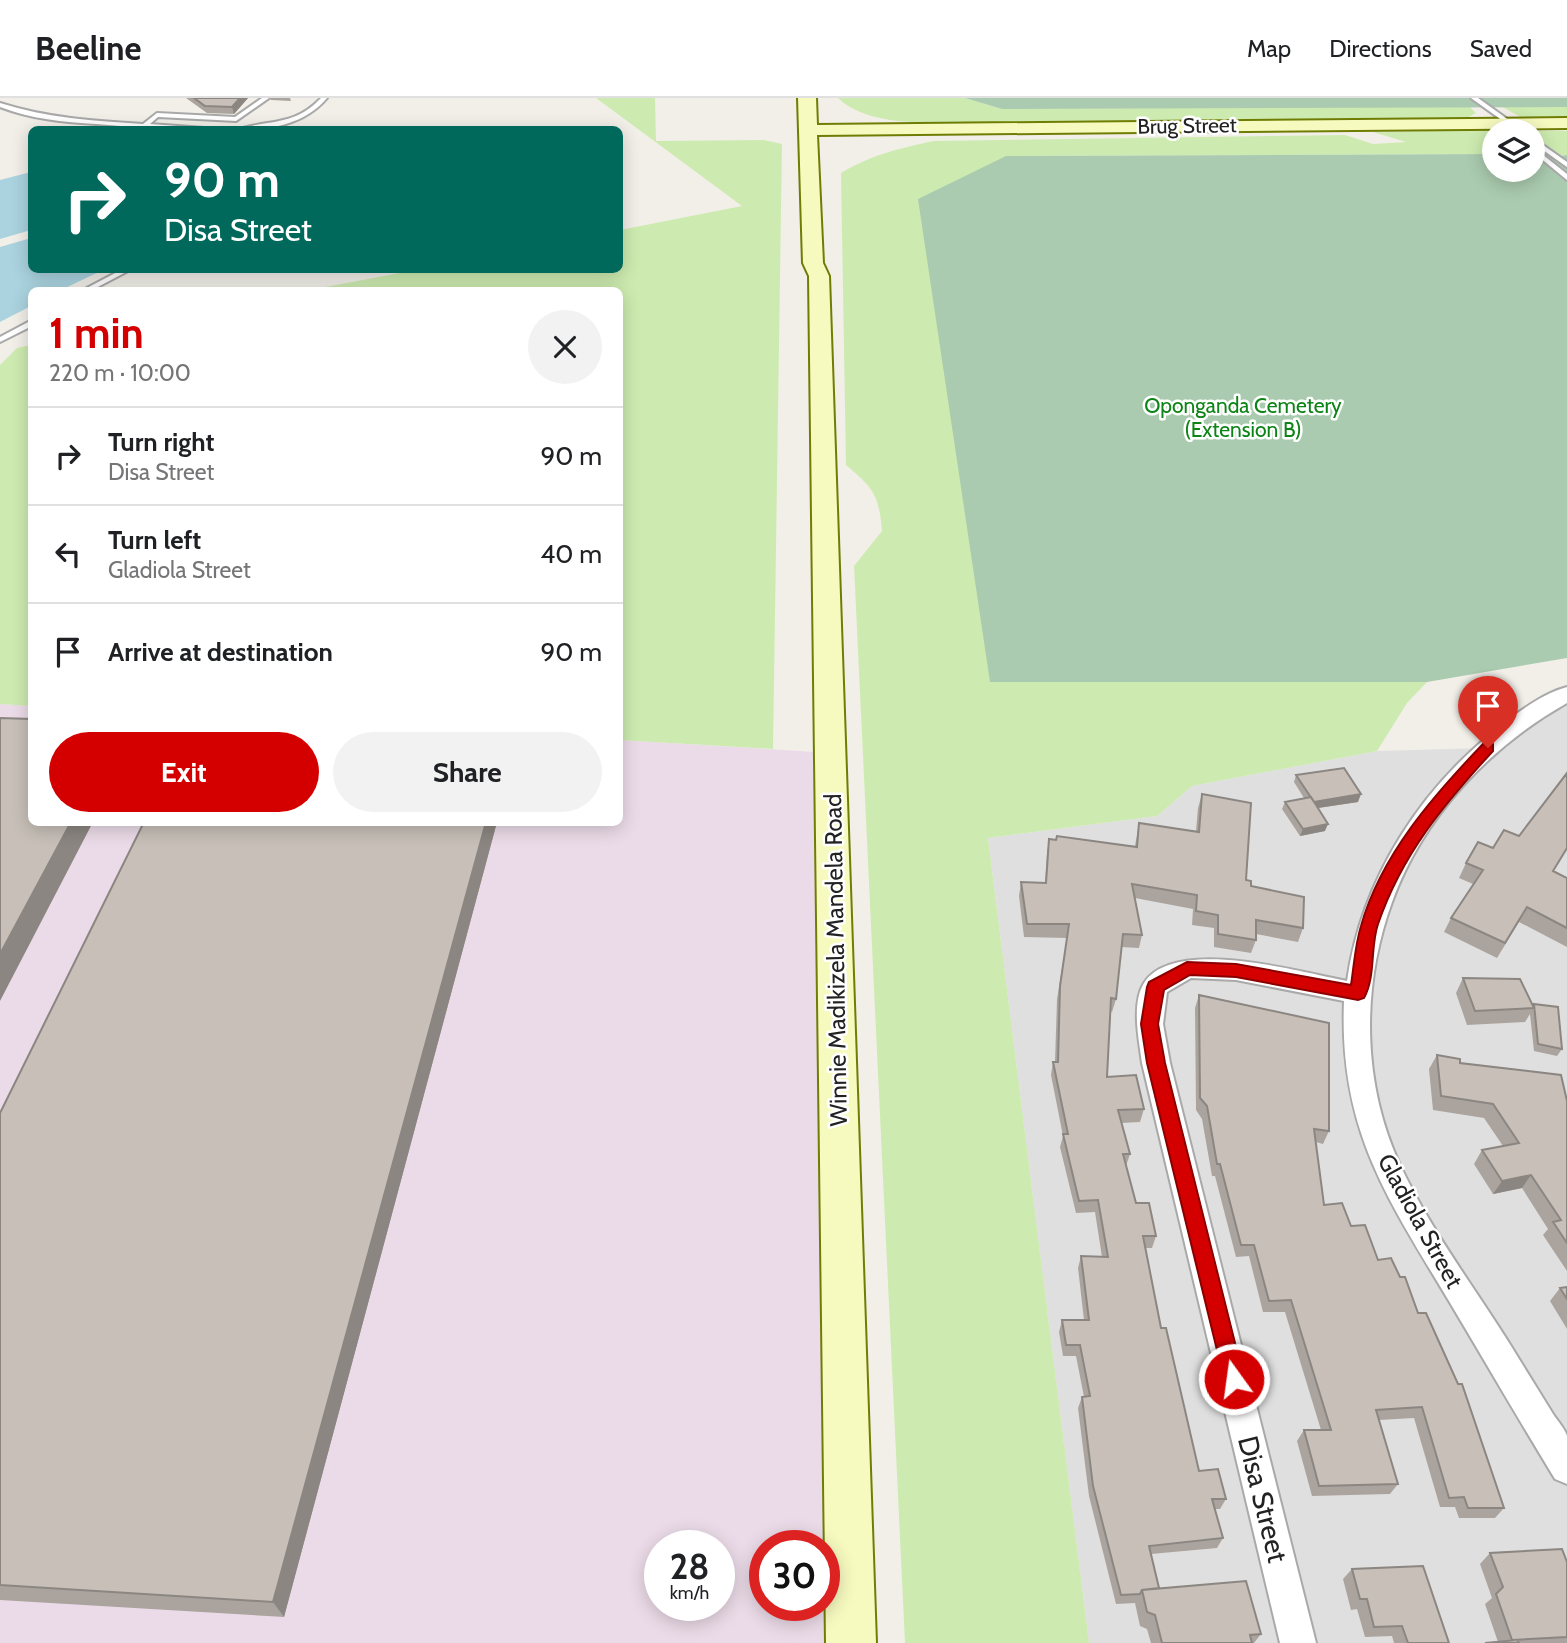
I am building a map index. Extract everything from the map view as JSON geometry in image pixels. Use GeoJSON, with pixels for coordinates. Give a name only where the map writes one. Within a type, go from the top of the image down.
{"type":"FeatureCollection","features":[{"type":"Feature","properties":{"kind":"main road","name":"Winnie Madikizela Mandela Road"},"geometry":{"type":"LineString","coordinates":[[807,98],[818,124],[824,161],[825,263],[819,276]]}},
{"type":"Feature","properties":{"kind":"main road"},"geometry":{"type":"LineString","coordinates":[[849,114],[928,129]]}},
{"type":"Feature","properties":{"kind":"main road","name":"Brug Street"},"geometry":{"type":"LineString","coordinates":[[1545,125],[1567,123]]}},
{"type":"Feature","properties":{"kind":"main road","name":"Winnie Madikizela Mandela Road"},"geometry":{"type":"LineString","coordinates":[[818,124],[813,263],[819,276],[851,1643]]}},
{"type":"Feature","properties":{"kind":"main road","name":"Brug Street"},"geometry":{"type":"LineString","coordinates":[[818,124],[928,129],[1482,128]]}},
{"type":"Feature","properties":{"kind":"main road"},"geometry":{"type":"LineString","coordinates":[[847,147],[883,134],[928,129]]}},
{"type":"Feature","properties":{"kind":"street","name":"Gladiola Street"},"geometry":{"type":"LineString","coordinates":[[1567,694],[1522,718],[1488,748],[1437,802],[1411,839],[1388,880],[1369,927],[1358,993],[1355,1038],[1365,1104],[1378,1145],[1402,1196],[1567,1468]]}},
{"type":"Feature","properties":{"kind":"street","name":"Disa Street"},"geometry":{"type":"LineString","coordinates":[[1298,1643],[1156,1063],[1150,1024],[1156,987],[1187,968],[1236,970],[1358,993]]}},
{"type":"Feature","properties":{"kind":"lane"},"geometry":{"type":"LineString","coordinates":[[146,124],[157,115],[236,119],[266,98]]}},
{"type":"Feature","properties":{"kind":"lane"},"geometry":{"type":"LineString","coordinates":[[289,126],[315,111],[324,98]]}},
{"type":"Feature","properties":{"kind":"lane"},"geometry":{"type":"LineString","coordinates":[[1474,98],[1503,119]]}},
{"type":"Feature","properties":{"kind":"lane"},"geometry":{"type":"LineString","coordinates":[[0,105],[11,112],[174,126]]}},
{"type":"Feature","properties":{"kind":"lane"},"geometry":{"type":"LineString","coordinates":[[259,126],[300,118]]}},
{"type":"Feature","properties":{"kind":"lane"},"geometry":{"type":"LineString","coordinates":[[1545,149],[1567,166]]}},
{"type":"Feature","properties":{"kind":"lane"},"geometry":{"type":"LineString","coordinates":[[1545,159],[1567,178]]}},
{"type":"Feature","properties":{"kind":"lane"},"geometry":{"type":"LineString","coordinates":[[93,287],[120,273]]}},
{"type":"Feature","properties":{"kind":"lane"},"geometry":{"type":"LineString","coordinates":[[0,340],[28,324]]}},
{"type":"Feature","properties":{"kind":"shaded area"},"geometry":{"type":"Polygon","coordinates":[[[1567,694],[1567,1643],[1089,1643],[988,838],[1157,816],[1192,786],[1377,751],[1488,748],[1567,694]]]}},
{"type":"Feature","properties":{"kind":"shaded area"},"geometry":{"type":"Polygon","coordinates":[[[0,704],[28,706],[28,826],[623,826],[623,740],[831,753],[854,1643],[0,1643],[0,704]]]}},
{"type":"Feature","properties":{"kind":"green space"},"geometry":{"type":"Polygon","coordinates":[[[596,98],[655,98],[656,141],[764,140],[782,144],[773,749],[623,740],[623,287],[325,287],[400,273],[623,273],[623,229],[742,206],[596,98]]]}},
{"type":"Feature","properties":{"kind":"green space"},"geometry":{"type":"Polygon","coordinates":[[[838,98],[965,98],[1002,109],[1469,106],[1476,113],[1467,118],[945,124],[874,117],[838,98]]]}},
{"type":"Feature","properties":{"kind":"green space"},"geometry":{"type":"Polygon","coordinates":[[[965,98],[1567,98],[1567,107],[1002,109],[965,98]]]}},
{"type":"Feature","properties":{"kind":"green space"},"geometry":{"type":"Polygon","coordinates":[[[1501,106],[1567,107],[1567,120],[1524,119],[1501,106]]]}},
{"type":"Feature","properties":{"kind":"green space"},"geometry":{"type":"Polygon","coordinates":[[[1482,130],[1482,154],[1006,156],[990,682],[1427,682],[1407,703],[1377,751],[1192,786],[1157,816],[988,838],[1089,1643],[905,1643],[854,566],[882,531],[879,508],[873,493],[846,465],[841,173],[886,153],[934,141],[1345,135],[1373,144],[1406,142],[1373,132],[1482,130]]]}},
{"type":"Feature","properties":{"kind":"green space"},"geometry":{"type":"Polygon","coordinates":[[[1545,131],[1567,131],[1567,155],[1561,155],[1564,158],[1545,159],[1545,131]]]}},
{"type":"Feature","properties":{"kind":"green space","name":"Oponganda Cemetery (Extension B)"},"geometry":{"type":"Polygon","coordinates":[[[1482,154],[1482,182],[1545,182],[1545,158],[1567,155],[1567,658],[1427,682],[990,682],[918,199],[1006,156],[1482,154]]]}},
{"type":"Feature","properties":{"kind":"green space"},"geometry":{"type":"Polygon","coordinates":[[[28,346],[28,706],[0,704],[0,365],[17,348],[28,346]]]}},
{"type":"Feature","properties":{"kind":"water"},"geometry":{"type":"Polygon","coordinates":[[[28,173],[28,231],[0,239],[0,180],[28,173]]]}},
{"type":"Feature","properties":{"kind":"water"},"geometry":{"type":"Polygon","coordinates":[[[28,239],[28,273],[97,273],[67,287],[28,287],[28,308],[0,322],[0,247],[28,239]]]}},
{"type":"Feature","properties":{"kind":"building"},"geometry":{"type":"Polygon","coordinates":[[[194,98],[240,98],[232,107],[205,106],[194,98]]]}},
{"type":"Feature","properties":{"kind":"building"},"geometry":{"type":"Polygon","coordinates":[[[0,718],[28,719],[28,826],[69,826],[0,954],[0,718]]]}},
{"type":"Feature","properties":{"kind":"building"},"geometry":{"type":"Polygon","coordinates":[[[1344,768],[1361,794],[1314,802],[1296,775],[1344,768]]]}},
{"type":"Feature","properties":{"kind":"building"},"geometry":{"type":"Polygon","coordinates":[[[1567,773],[1567,848],[1553,871],[1567,878],[1567,928],[1527,907],[1505,943],[1451,918],[1483,870],[1466,863],[1478,842],[1493,848],[1504,830],[1519,836],[1567,773]]]}},
{"type":"Feature","properties":{"kind":"building"},"geometry":{"type":"Polygon","coordinates":[[[1202,794],[1251,803],[1246,880],[1251,881],[1251,886],[1304,897],[1303,928],[1256,920],[1256,940],[1218,934],[1218,915],[1196,911],[1197,895],[1132,884],[1142,935],[1123,934],[1116,999],[1111,998],[1107,1077],[1136,1075],[1144,1109],[1118,1110],[1130,1154],[1123,1154],[1136,1203],[1149,1203],[1156,1236],[1143,1236],[1161,1328],[1166,1328],[1199,1471],[1218,1469],[1226,1499],[1212,1499],[1223,1538],[1149,1546],[1159,1588],[1142,1590],[1140,1594],[1121,1595],[1093,1486],[1082,1397],[1090,1396],[1080,1345],[1066,1345],[1062,1320],[1089,1320],[1081,1256],[1108,1257],[1098,1200],[1079,1201],[1063,1134],[1068,1134],[1053,1062],[1058,1062],[1060,986],[1069,924],[1027,924],[1021,882],[1046,883],[1049,839],[1056,840],[1057,836],[1137,847],[1139,823],[1199,832],[1202,794]]]}},
{"type":"Feature","properties":{"kind":"building"},"geometry":{"type":"Polygon","coordinates":[[[1311,797],[1328,824],[1303,829],[1285,802],[1311,797]]]}},
{"type":"Feature","properties":{"kind":"building"},"geometry":{"type":"Polygon","coordinates":[[[142,826],[485,826],[273,1602],[0,1585],[0,1113],[142,826]]]}},
{"type":"Feature","properties":{"kind":"building"},"geometry":{"type":"Polygon","coordinates":[[[1463,978],[1520,979],[1534,1008],[1475,1011],[1463,978]]]}},
{"type":"Feature","properties":{"kind":"building"},"geometry":{"type":"Polygon","coordinates":[[[1199,995],[1329,1023],[1329,1131],[1314,1129],[1324,1205],[1342,1203],[1351,1226],[1365,1225],[1378,1260],[1391,1258],[1400,1277],[1405,1277],[1418,1313],[1426,1313],[1458,1384],[1462,1384],[1504,1508],[1468,1508],[1464,1497],[1449,1498],[1422,1407],[1376,1410],[1398,1484],[1319,1486],[1304,1430],[1331,1430],[1291,1300],[1269,1301],[1254,1245],[1241,1245],[1220,1164],[1217,1164],[1207,1106],[1200,1098],[1199,995]]]}},
{"type":"Feature","properties":{"kind":"building"},"geometry":{"type":"Polygon","coordinates":[[[1534,1004],[1558,1007],[1562,1049],[1538,1044],[1534,1004]]]}},
{"type":"Feature","properties":{"kind":"building"},"geometry":{"type":"Polygon","coordinates":[[[1437,1055],[1460,1059],[1460,1063],[1561,1075],[1567,1101],[1567,1243],[1553,1222],[1561,1220],[1531,1175],[1502,1181],[1482,1150],[1519,1143],[1493,1104],[1441,1096],[1437,1055]]]}},
{"type":"Feature","properties":{"kind":"building"},"geometry":{"type":"Polygon","coordinates":[[[1567,1287],[1567,1299],[1560,1288],[1567,1287]]]}},
{"type":"Feature","properties":{"kind":"building"},"geometry":{"type":"Polygon","coordinates":[[[1562,1549],[1567,1562],[1567,1637],[1512,1640],[1496,1594],[1503,1587],[1490,1553],[1562,1549]]]}},
{"type":"Feature","properties":{"kind":"building"},"geometry":{"type":"Polygon","coordinates":[[[1423,1566],[1449,1643],[1408,1643],[1402,1626],[1374,1627],[1367,1599],[1360,1599],[1352,1569],[1423,1566]]]}},
{"type":"Feature","properties":{"kind":"building"},"geometry":{"type":"Polygon","coordinates":[[[1246,1581],[1261,1634],[1250,1635],[1252,1643],[1162,1643],[1155,1615],[1147,1612],[1142,1590],[1246,1581]]]}},
{"type":"Feature","properties":{"kind":"building"},"geometry":{"type":"Polygon","coordinates":[[[1517,1640],[1519,1643],[1485,1643],[1517,1640]]]}},
{"type":"Feature","properties":{"kind":"route"},"geometry":{"type":"LineString","coordinates":[[1234,1379],[1156,1063],[1150,1024],[1156,987],[1187,968],[1236,970],[1358,993],[1369,927],[1388,880],[1411,839],[1437,802],[1488,748]]}}]}
